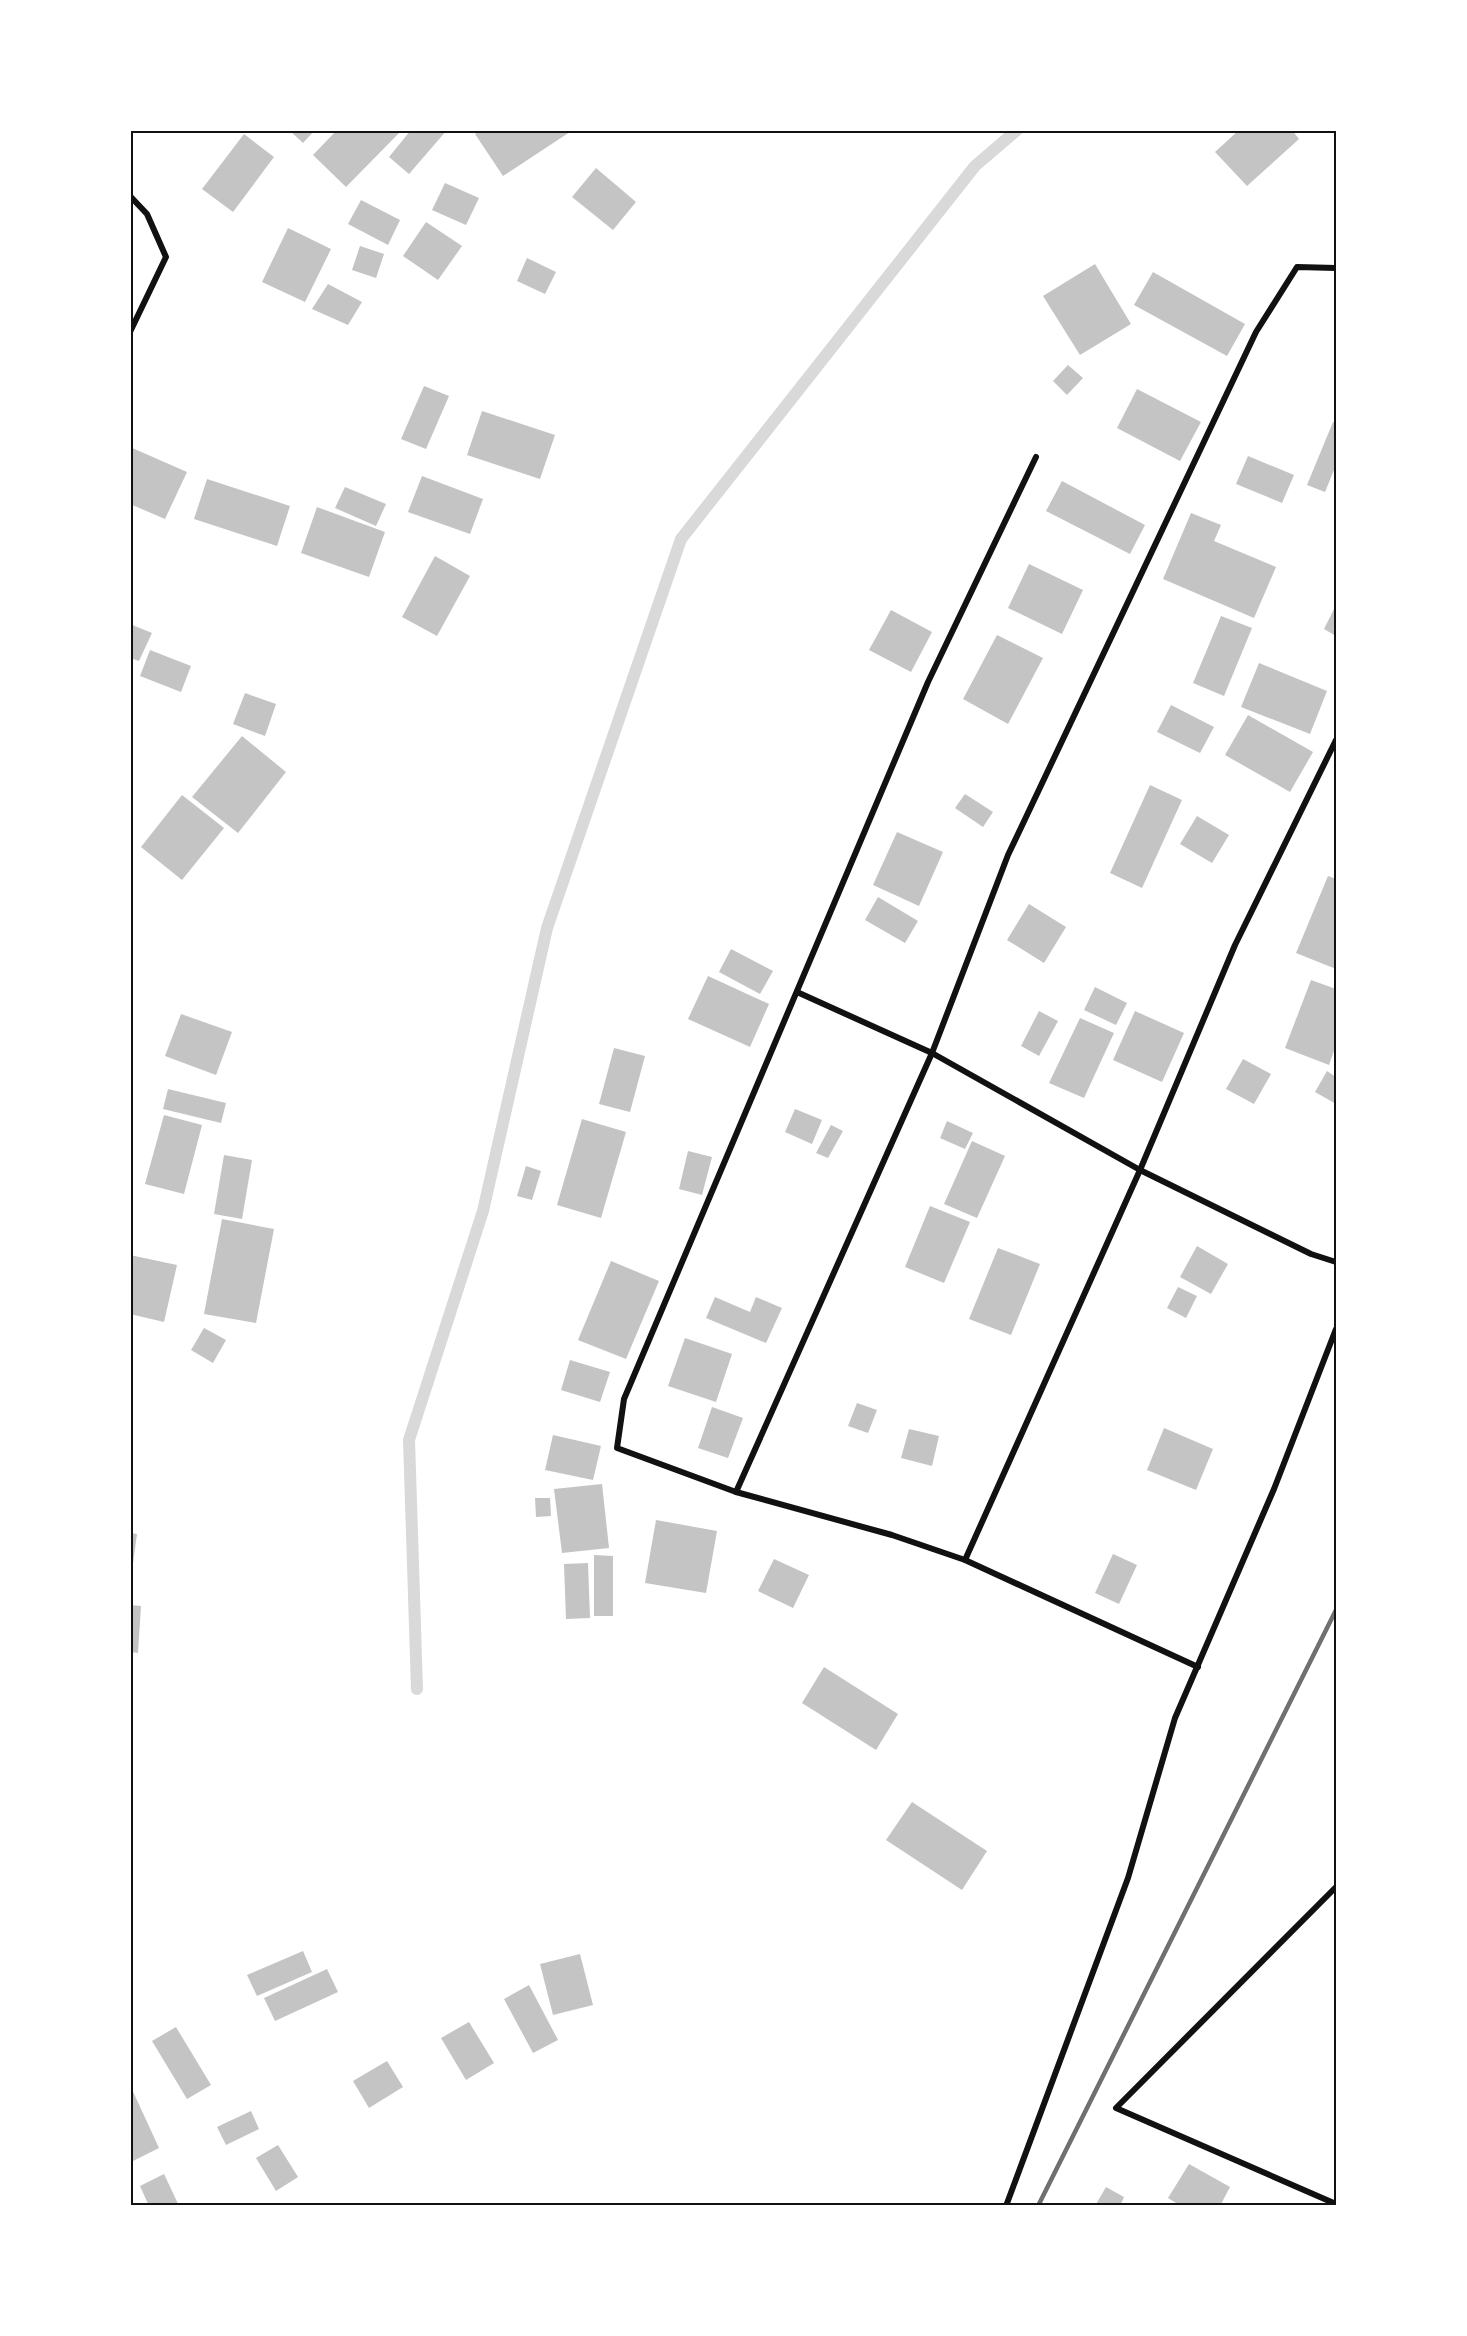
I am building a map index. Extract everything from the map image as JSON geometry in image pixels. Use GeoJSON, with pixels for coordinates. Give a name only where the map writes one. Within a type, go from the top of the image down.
{"type":"FeatureCollection","features":[{"type":"Feature","properties":{"kind":"street"},"geometry":{"type":"LineString","coordinates":[[130,196],[147,214],[166,257],[130,332]]}},
{"type":"Feature","properties":{"kind":"street"},"geometry":{"type":"LineString","coordinates":[[736,1492],[932,1053],[1008,855],[1256,332],[1297,267],[1336,268]]}},
{"type":"Feature","properties":{"kind":"street"},"geometry":{"type":"LineString","coordinates":[[1036,457],[928,682],[624,1399],[617,1448],[736,1492],[892,1535],[965,1560],[1198,1667]]}},
{"type":"Feature","properties":{"kind":"street"},"geometry":{"type":"LineString","coordinates":[[965,1560],[1140,1170],[1235,945],[1336,740]]}},
{"type":"Feature","properties":{"kind":"street"},"geometry":{"type":"LineString","coordinates":[[797,992],[932,1053],[1140,1170],[1311,1254],[1336,1262]]}},
{"type":"Feature","properties":{"kind":"street"},"geometry":{"type":"LineString","coordinates":[[1006,2205],[1128,1878],[1175,1718],[1274,1489],[1336,1329]]}},
{"type":"Feature","properties":{"kind":"street"},"geometry":{"type":"LineString","coordinates":[[1336,1887],[1116,2108],[1336,2204]]}},
{"type":"Feature","properties":{"kind":"building"},"geometry":{"type":"Polygon","coordinates":[[[289,130],[315,130],[303,143],[289,130]]]}},
{"type":"Feature","properties":{"kind":"building"},"geometry":{"type":"Polygon","coordinates":[[[337,130],[402,130],[346,187],[313,155],[337,130]]]}},
{"type":"Feature","properties":{"kind":"building"},"geometry":{"type":"Polygon","coordinates":[[[411,130],[447,130],[409,174],[389,157],[411,130]]]}},
{"type":"Feature","properties":{"kind":"building"},"geometry":{"type":"Polygon","coordinates":[[[481,130],[573,130],[503,176],[475,134],[481,130]]]}},
{"type":"Feature","properties":{"kind":"building"},"geometry":{"type":"Polygon","coordinates":[[[1239,130],[1292,130],[1299,139],[1247,186],[1215,152],[1239,130]]]}},
{"type":"Feature","properties":{"kind":"building"},"geometry":{"type":"Polygon","coordinates":[[[244,134],[274,157],[233,212],[202,189],[244,134]]]}},
{"type":"Feature","properties":{"kind":"building"},"geometry":{"type":"Polygon","coordinates":[[[596,168],[636,202],[613,230],[572,197],[596,168]]]}},
{"type":"Feature","properties":{"kind":"building"},"geometry":{"type":"Polygon","coordinates":[[[445,183],[479,198],[466,225],[432,210],[445,183]]]}},
{"type":"Feature","properties":{"kind":"building"},"geometry":{"type":"Polygon","coordinates":[[[361,200],[400,220],[388,245],[348,224],[361,200]]]}},
{"type":"Feature","properties":{"kind":"building"},"geometry":{"type":"Polygon","coordinates":[[[426,222],[462,246],[438,280],[403,256],[426,222]]]}},
{"type":"Feature","properties":{"kind":"building"},"geometry":{"type":"Polygon","coordinates":[[[288,228],[331,249],[305,302],[262,282],[288,228]]]}},
{"type":"Feature","properties":{"kind":"building"},"geometry":{"type":"Polygon","coordinates":[[[360,246],[384,254],[376,278],[352,270],[360,246]]]}},
{"type":"Feature","properties":{"kind":"building"},"geometry":{"type":"Polygon","coordinates":[[[527,258],[556,272],[545,294],[517,281],[527,258]]]}},
{"type":"Feature","properties":{"kind":"building"},"geometry":{"type":"Polygon","coordinates":[[[1095,264],[1131,324],[1080,355],[1043,296],[1095,264]]]}},
{"type":"Feature","properties":{"kind":"building"},"geometry":{"type":"Polygon","coordinates":[[[1153,272],[1245,324],[1227,356],[1134,305],[1153,272]]]}},
{"type":"Feature","properties":{"kind":"building"},"geometry":{"type":"Polygon","coordinates":[[[328,284],[362,302],[348,325],[312,309],[328,284]]]}},
{"type":"Feature","properties":{"kind":"building"},"geometry":{"type":"Polygon","coordinates":[[[1068,365],[1083,378],[1067,395],[1053,381],[1068,365]]]}},
{"type":"Feature","properties":{"kind":"building"},"geometry":{"type":"Polygon","coordinates":[[[424,386],[449,396],[426,449],[401,439],[424,386]]]}},
{"type":"Feature","properties":{"kind":"building"},"geometry":{"type":"Polygon","coordinates":[[[1137,389],[1201,422],[1180,461],[1117,428],[1137,389]]]}},
{"type":"Feature","properties":{"kind":"building"},"geometry":{"type":"Polygon","coordinates":[[[482,411],[555,435],[540,479],[467,455],[482,411]]]}},
{"type":"Feature","properties":{"kind":"building"},"geometry":{"type":"Polygon","coordinates":[[[1333,422],[1336,423],[1336,465],[1325,492],[1307,485],[1333,422]]]}},
{"type":"Feature","properties":{"kind":"building"},"geometry":{"type":"Polygon","coordinates":[[[130,447],[187,472],[165,519],[130,504],[130,447]]]}},
{"type":"Feature","properties":{"kind":"building"},"geometry":{"type":"Polygon","coordinates":[[[1248,456],[1294,475],[1282,503],[1236,484],[1248,456]]]}},
{"type":"Feature","properties":{"kind":"building"},"geometry":{"type":"Polygon","coordinates":[[[422,476],[483,499],[470,534],[408,512],[422,476]]]}},
{"type":"Feature","properties":{"kind":"building"},"geometry":{"type":"Polygon","coordinates":[[[207,479],[290,506],[277,546],[194,519],[207,479]]]}},
{"type":"Feature","properties":{"kind":"building"},"geometry":{"type":"Polygon","coordinates":[[[1062,481],[1145,525],[1130,554],[1046,511],[1062,481]]]}},
{"type":"Feature","properties":{"kind":"building"},"geometry":{"type":"Polygon","coordinates":[[[345,487],[386,504],[376,526],[335,508],[345,487]]]}},
{"type":"Feature","properties":{"kind":"building"},"geometry":{"type":"Polygon","coordinates":[[[317,507],[385,532],[369,577],[301,553],[317,507]]]}},
{"type":"Feature","properties":{"kind":"building"},"geometry":{"type":"Polygon","coordinates":[[[1191,513],[1221,525],[1214,541],[1276,567],[1254,618],[1163,579],[1191,513]]]}},
{"type":"Feature","properties":{"kind":"building"},"geometry":{"type":"Polygon","coordinates":[[[435,556],[470,576],[437,636],[402,617],[435,556]]]}},
{"type":"Feature","properties":{"kind":"building"},"geometry":{"type":"Polygon","coordinates":[[[1029,564],[1083,590],[1062,634],[1008,608],[1029,564]]]}},
{"type":"Feature","properties":{"kind":"building"},"geometry":{"type":"Polygon","coordinates":[[[1336,605],[1336,636],[1324,629],[1336,605]]]}},
{"type":"Feature","properties":{"kind":"building"},"geometry":{"type":"Polygon","coordinates":[[[891,610],[932,632],[911,672],[869,650],[891,610]]]}},
{"type":"Feature","properties":{"kind":"building"},"geometry":{"type":"Polygon","coordinates":[[[1221,616],[1252,628],[1224,696],[1193,683],[1221,616]]]}},
{"type":"Feature","properties":{"kind":"building"},"geometry":{"type":"Polygon","coordinates":[[[130,624],[152,633],[139,661],[130,658],[130,624]]]}},
{"type":"Feature","properties":{"kind":"building"},"geometry":{"type":"Polygon","coordinates":[[[997,635],[1043,658],[1008,724],[963,699],[997,635]]]}},
{"type":"Feature","properties":{"kind":"building"},"geometry":{"type":"Polygon","coordinates":[[[150,650],[191,666],[181,692],[140,676],[150,650]]]}},
{"type":"Feature","properties":{"kind":"building"},"geometry":{"type":"Polygon","coordinates":[[[1259,663],[1327,691],[1310,734],[1241,707],[1259,663]]]}},
{"type":"Feature","properties":{"kind":"building"},"geometry":{"type":"Polygon","coordinates":[[[245,693],[276,704],[265,736],[233,724],[245,693]]]}},
{"type":"Feature","properties":{"kind":"building"},"geometry":{"type":"Polygon","coordinates":[[[1171,705],[1214,727],[1200,753],[1157,732],[1171,705]]]}},
{"type":"Feature","properties":{"kind":"building"},"geometry":{"type":"Polygon","coordinates":[[[1248,715],[1313,752],[1290,792],[1225,755],[1248,715]]]}},
{"type":"Feature","properties":{"kind":"building"},"geometry":{"type":"Polygon","coordinates":[[[242,736],[286,772],[238,833],[192,797],[242,736]]]}},
{"type":"Feature","properties":{"kind":"building"},"geometry":{"type":"Polygon","coordinates":[[[1150,785],[1182,800],[1142,888],[1110,873],[1150,785]]]}},
{"type":"Feature","properties":{"kind":"building"},"geometry":{"type":"Polygon","coordinates":[[[965,794],[993,812],[983,827],[955,808],[965,794]]]}},
{"type":"Feature","properties":{"kind":"building"},"geometry":{"type":"Polygon","coordinates":[[[182,795],[224,828],[182,880],[141,847],[182,795]]]}},
{"type":"Feature","properties":{"kind":"building"},"geometry":{"type":"Polygon","coordinates":[[[1197,816],[1229,835],[1212,863],[1180,844],[1197,816]]]}},
{"type":"Feature","properties":{"kind":"building"},"geometry":{"type":"Polygon","coordinates":[[[897,832],[943,852],[919,906],[873,885],[897,832]]]}},
{"type":"Feature","properties":{"kind":"building"},"geometry":{"type":"Polygon","coordinates":[[[1328,876],[1336,879],[1336,969],[1296,953],[1328,876]]]}},
{"type":"Feature","properties":{"kind":"building"},"geometry":{"type":"Polygon","coordinates":[[[878,897],[918,921],[905,943],[865,920],[878,897]]]}},
{"type":"Feature","properties":{"kind":"building"},"geometry":{"type":"Polygon","coordinates":[[[1029,904],[1066,927],[1044,963],[1007,940],[1029,904]]]}},
{"type":"Feature","properties":{"kind":"building"},"geometry":{"type":"Polygon","coordinates":[[[731,949],[773,971],[760,994],[719,972],[731,949]]]}},
{"type":"Feature","properties":{"kind":"building"},"geometry":{"type":"Polygon","coordinates":[[[708,976],[769,1004],[750,1047],[688,1019],[708,976]]]}},
{"type":"Feature","properties":{"kind":"building"},"geometry":{"type":"Polygon","coordinates":[[[1311,980],[1336,989],[1336,1045],[1329,1065],[1285,1048],[1311,980]]]}},
{"type":"Feature","properties":{"kind":"building"},"geometry":{"type":"Polygon","coordinates":[[[1095,987],[1127,1003],[1116,1025],[1084,1010],[1095,987]]]}},
{"type":"Feature","properties":{"kind":"building"},"geometry":{"type":"Polygon","coordinates":[[[1039,1011],[1058,1021],[1039,1056],[1021,1046],[1039,1011]]]}},
{"type":"Feature","properties":{"kind":"building"},"geometry":{"type":"Polygon","coordinates":[[[1135,1011],[1184,1033],[1162,1082],[1113,1060],[1135,1011]]]}},
{"type":"Feature","properties":{"kind":"building"},"geometry":{"type":"Polygon","coordinates":[[[181,1014],[232,1032],[216,1075],[165,1056],[181,1014]]]}},
{"type":"Feature","properties":{"kind":"building"},"geometry":{"type":"Polygon","coordinates":[[[1080,1018],[1114,1033],[1084,1098],[1049,1083],[1080,1018]]]}},
{"type":"Feature","properties":{"kind":"building"},"geometry":{"type":"Polygon","coordinates":[[[614,1048],[645,1056],[630,1112],[599,1104],[614,1048]]]}},
{"type":"Feature","properties":{"kind":"building"},"geometry":{"type":"Polygon","coordinates":[[[1243,1059],[1271,1074],[1254,1104],[1226,1089],[1243,1059]]]}},
{"type":"Feature","properties":{"kind":"building"},"geometry":{"type":"Polygon","coordinates":[[[1327,1071],[1336,1077],[1336,1104],[1315,1092],[1327,1071]]]}},
{"type":"Feature","properties":{"kind":"building"},"geometry":{"type":"Polygon","coordinates":[[[168,1089],[226,1103],[221,1123],[163,1109],[168,1089]]]}},
{"type":"Feature","properties":{"kind":"building"},"geometry":{"type":"Polygon","coordinates":[[[795,1109],[822,1120],[812,1144],[785,1132],[795,1109]]]}},
{"type":"Feature","properties":{"kind":"building"},"geometry":{"type":"Polygon","coordinates":[[[164,1115],[202,1125],[184,1194],[145,1184],[164,1115]]]}},
{"type":"Feature","properties":{"kind":"building"},"geometry":{"type":"Polygon","coordinates":[[[582,1119],[626,1132],[601,1218],[557,1205],[582,1119]]]}},
{"type":"Feature","properties":{"kind":"building"},"geometry":{"type":"Polygon","coordinates":[[[947,1121],[973,1133],[965,1149],[940,1138],[947,1121]]]}},
{"type":"Feature","properties":{"kind":"building"},"geometry":{"type":"Polygon","coordinates":[[[831,1125],[843,1131],[828,1158],[816,1153],[831,1125]]]}},
{"type":"Feature","properties":{"kind":"building"},"geometry":{"type":"Polygon","coordinates":[[[972,1141],[1005,1156],[977,1218],[944,1204],[972,1141]]]}},
{"type":"Feature","properties":{"kind":"building"},"geometry":{"type":"Polygon","coordinates":[[[688,1151],[712,1157],[702,1195],[679,1189],[688,1151]]]}},
{"type":"Feature","properties":{"kind":"building"},"geometry":{"type":"Polygon","coordinates":[[[224,1155],[252,1160],[242,1219],[214,1214],[224,1155]]]}},
{"type":"Feature","properties":{"kind":"building"},"geometry":{"type":"Polygon","coordinates":[[[526,1166],[541,1171],[532,1200],[517,1196],[526,1166]]]}},
{"type":"Feature","properties":{"kind":"building"},"geometry":{"type":"Polygon","coordinates":[[[930,1206],[970,1222],[944,1283],[905,1267],[930,1206]]]}},
{"type":"Feature","properties":{"kind":"building"},"geometry":{"type":"Polygon","coordinates":[[[222,1219],[274,1229],[256,1323],[204,1314],[222,1219]]]}},
{"type":"Feature","properties":{"kind":"building"},"geometry":{"type":"Polygon","coordinates":[[[1197,1246],[1228,1264],[1211,1294],[1180,1277],[1197,1246]]]}},
{"type":"Feature","properties":{"kind":"building"},"geometry":{"type":"Polygon","coordinates":[[[998,1248],[1040,1264],[1011,1335],[969,1319],[998,1248]]]}},
{"type":"Feature","properties":{"kind":"building"},"geometry":{"type":"Polygon","coordinates":[[[130,1255],[177,1265],[164,1322],[130,1314],[130,1255]]]}},
{"type":"Feature","properties":{"kind":"building"},"geometry":{"type":"Polygon","coordinates":[[[611,1261],[659,1281],[626,1359],[578,1340],[611,1261]]]}},
{"type":"Feature","properties":{"kind":"building"},"geometry":{"type":"Polygon","coordinates":[[[1178,1287],[1197,1296],[1186,1318],[1167,1308],[1178,1287]]]}},
{"type":"Feature","properties":{"kind":"building"},"geometry":{"type":"Polygon","coordinates":[[[715,1297],[750,1312],[756,1297],[782,1308],[766,1343],[706,1318],[715,1297]]]}},
{"type":"Feature","properties":{"kind":"building"},"geometry":{"type":"Polygon","coordinates":[[[204,1328],[226,1340],[213,1363],[191,1350],[204,1328]]]}},
{"type":"Feature","properties":{"kind":"building"},"geometry":{"type":"Polygon","coordinates":[[[685,1338],[732,1354],[716,1402],[668,1386],[685,1338]]]}},
{"type":"Feature","properties":{"kind":"building"},"geometry":{"type":"Polygon","coordinates":[[[570,1360],[610,1372],[600,1402],[561,1390],[570,1360]]]}},
{"type":"Feature","properties":{"kind":"building"},"geometry":{"type":"Polygon","coordinates":[[[857,1403],[877,1410],[868,1433],[848,1426],[857,1403]]]}},
{"type":"Feature","properties":{"kind":"building"},"geometry":{"type":"Polygon","coordinates":[[[712,1407],[743,1418],[728,1458],[698,1448],[712,1407]]]}},
{"type":"Feature","properties":{"kind":"building"},"geometry":{"type":"Polygon","coordinates":[[[1164,1428],[1213,1449],[1196,1490],[1147,1470],[1164,1428]]]}},
{"type":"Feature","properties":{"kind":"building"},"geometry":{"type":"Polygon","coordinates":[[[909,1429],[939,1436],[932,1466],[901,1458],[909,1429]]]}},
{"type":"Feature","properties":{"kind":"building"},"geometry":{"type":"Polygon","coordinates":[[[553,1435],[601,1446],[593,1480],[545,1470],[553,1435]]]}},
{"type":"Feature","properties":{"kind":"building"},"geometry":{"type":"Polygon","coordinates":[[[602,1484],[609,1548],[562,1553],[554,1489],[602,1484]]]}},
{"type":"Feature","properties":{"kind":"building"},"geometry":{"type":"Polygon","coordinates":[[[535,1498],[550,1498],[551,1516],[536,1517],[535,1498]]]}},
{"type":"Feature","properties":{"kind":"building"},"geometry":{"type":"Polygon","coordinates":[[[656,1520],[717,1531],[706,1593],[645,1583],[656,1520]]]}},
{"type":"Feature","properties":{"kind":"building"},"geometry":{"type":"Polygon","coordinates":[[[130,1533],[137,1534],[132,1571],[130,1571],[130,1533]]]}},
{"type":"Feature","properties":{"kind":"building"},"geometry":{"type":"Polygon","coordinates":[[[1113,1554],[1137,1565],[1119,1604],[1095,1593],[1113,1554]]]}},
{"type":"Feature","properties":{"kind":"building"},"geometry":{"type":"Polygon","coordinates":[[[594,1555],[613,1556],[613,1616],[594,1616],[594,1555]]]}},
{"type":"Feature","properties":{"kind":"building"},"geometry":{"type":"Polygon","coordinates":[[[774,1559],[809,1575],[793,1608],[758,1591],[774,1559]]]}},
{"type":"Feature","properties":{"kind":"building"},"geometry":{"type":"Polygon","coordinates":[[[588,1563],[590,1618],[566,1619],[564,1564],[588,1563]]]}},
{"type":"Feature","properties":{"kind":"building"},"geometry":{"type":"Polygon","coordinates":[[[130,1605],[141,1606],[138,1653],[130,1652],[130,1605]]]}},
{"type":"Feature","properties":{"kind":"building"},"geometry":{"type":"Polygon","coordinates":[[[824,1667],[898,1714],[876,1750],[802,1703],[824,1667]]]}},
{"type":"Feature","properties":{"kind":"building"},"geometry":{"type":"Polygon","coordinates":[[[912,1802],[987,1851],[962,1890],[886,1840],[912,1802]]]}},
{"type":"Feature","properties":{"kind":"building"},"geometry":{"type":"Polygon","coordinates":[[[303,1951],[312,1972],[257,1996],[247,1975],[303,1951]]]}},
{"type":"Feature","properties":{"kind":"building"},"geometry":{"type":"Polygon","coordinates":[[[580,1954],[593,2005],[553,2015],[540,1964],[580,1954]]]}},
{"type":"Feature","properties":{"kind":"building"},"geometry":{"type":"Polygon","coordinates":[[[327,1969],[338,1992],[275,2021],[264,1998],[327,1969]]]}},
{"type":"Feature","properties":{"kind":"building"},"geometry":{"type":"Polygon","coordinates":[[[529,1985],[558,2040],[533,2053],[504,1999],[529,1985]]]}},
{"type":"Feature","properties":{"kind":"building"},"geometry":{"type":"Polygon","coordinates":[[[469,2022],[494,2063],[466,2080],[441,2038],[469,2022]]]}},
{"type":"Feature","properties":{"kind":"building"},"geometry":{"type":"Polygon","coordinates":[[[176,2027],[211,2085],[187,2099],[152,2041],[176,2027]]]}},
{"type":"Feature","properties":{"kind":"building"},"geometry":{"type":"Polygon","coordinates":[[[387,2061],[403,2087],[369,2108],[353,2081],[387,2061]]]}},
{"type":"Feature","properties":{"kind":"building"},"geometry":{"type":"Polygon","coordinates":[[[130,2085],[159,2148],[133,2161],[130,2156],[130,2085]]]}},
{"type":"Feature","properties":{"kind":"building"},"geometry":{"type":"Polygon","coordinates":[[[251,2111],[259,2129],[226,2145],[217,2127],[251,2111]]]}},
{"type":"Feature","properties":{"kind":"building"},"geometry":{"type":"Polygon","coordinates":[[[278,2145],[298,2177],[276,2191],[256,2158],[278,2145]]]}},
{"type":"Feature","properties":{"kind":"building"},"geometry":{"type":"Polygon","coordinates":[[[1189,2164],[1230,2187],[1220,2206],[1181,2206],[1168,2198],[1189,2164]]]}},
{"type":"Feature","properties":{"kind":"building"},"geometry":{"type":"Polygon","coordinates":[[[164,2174],[179,2206],[149,2206],[140,2186],[164,2174]]]}},
{"type":"Feature","properties":{"kind":"building"},"geometry":{"type":"Polygon","coordinates":[[[1106,2187],[1124,2197],[1120,2206],[1095,2206],[1106,2187]]]}},
{"type":"Feature","properties":{"kind":"waterway"},"geometry":{"type":"LineString","coordinates":[[417,1689],[409,1440],[483,1211],[547,928],[681,539],[975,166],[1017,130]]}},
{"type":"Feature","properties":{"kind":"railway"},"geometry":{"type":"LineString","coordinates":[[1038,2206],[1336,1610]]}}]}
